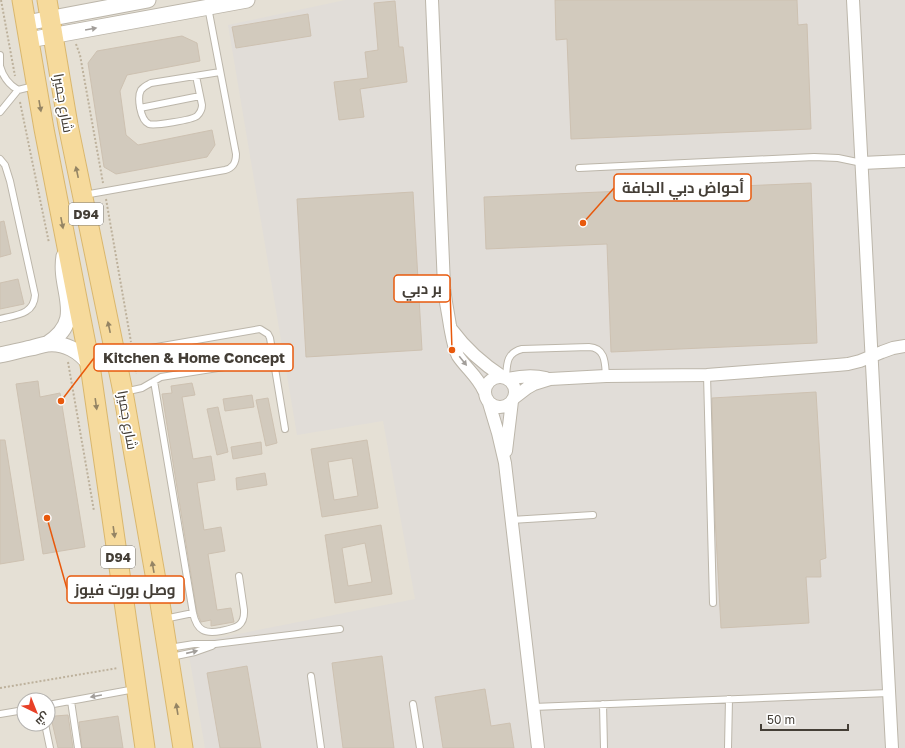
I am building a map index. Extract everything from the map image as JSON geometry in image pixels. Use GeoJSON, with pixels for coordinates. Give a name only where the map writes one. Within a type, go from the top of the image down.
{"type":"FeatureCollection","features":[{"type":"Feature","properties":{"kind":"main road","name":"شارع جميرا"},"geometry":{"type":"LineString","coordinates":[[22,0],[44,129],[58,244],[90,365],[145,748]]}},
{"type":"Feature","properties":{"kind":"main road","name":"شارع جميرا"},"geometry":{"type":"LineString","coordinates":[[47,0],[68,125],[82,195],[124,352],[131,390],[162,619],[183,748]]}},
{"type":"Feature","properties":{"kind":"main road"},"geometry":{"type":"LineString","coordinates":[[128,629],[141,660],[145,676],[157,748]]}},
{"type":"Feature","properties":{"kind":"street"},"geometry":{"type":"LineString","coordinates":[[28,31],[51,27],[148,0]]}},
{"type":"Feature","properties":{"kind":"street"},"geometry":{"type":"LineString","coordinates":[[51,27],[72,33],[200,7],[247,0]]}},
{"type":"Feature","properties":{"kind":"street"},"geometry":{"type":"LineString","coordinates":[[432,0],[445,291],[446,307],[452,338],[458,356],[478,380],[484,391],[486,400],[493,406],[498,408],[508,405],[524,390],[534,384],[550,379]]}},
{"type":"Feature","properties":{"kind":"street"},"geometry":{"type":"LineString","coordinates":[[853,0],[892,748]]}},
{"type":"Feature","properties":{"kind":"street"},"geometry":{"type":"LineString","coordinates":[[862,163],[905,161]]}},
{"type":"Feature","properties":{"kind":"street"},"geometry":{"type":"LineString","coordinates":[[48,344],[56,339],[64,329],[68,319],[69,308],[63,278],[63,261],[58,244]]}},
{"type":"Feature","properties":{"kind":"street"},"geometry":{"type":"LineString","coordinates":[[450,327],[474,355],[483,363],[512,382],[514,387],[515,392],[504,463]]}},
{"type":"Feature","properties":{"kind":"street"},"geometry":{"type":"LineString","coordinates":[[0,355],[48,344],[59,345],[74,350],[86,359],[90,365]]}},
{"type":"Feature","properties":{"kind":"street"},"geometry":{"type":"LineString","coordinates":[[484,391],[488,381],[492,378],[498,377],[505,378],[529,376],[550,379],[606,376],[707,374],[837,366],[860,361],[893,348],[905,346]]}},
{"type":"Feature","properties":{"kind":"street"},"geometry":{"type":"LineString","coordinates":[[489,403],[498,433],[504,463],[538,748]]}},
{"type":"Feature","properties":{"kind":"lane"},"geometry":{"type":"LineString","coordinates":[[82,195],[225,170],[229,169],[235,163],[236,154],[220,72],[200,7]]}},
{"type":"Feature","properties":{"kind":"lane"},"geometry":{"type":"LineString","coordinates":[[0,54],[2,74],[6,80],[18,90]]}},
{"type":"Feature","properties":{"kind":"lane"},"geometry":{"type":"LineString","coordinates":[[196,76],[202,109],[197,116],[190,119],[157,125],[150,124],[144,120],[140,108],[139,97],[141,90],[147,84],[220,72]]}},
{"type":"Feature","properties":{"kind":"lane"},"geometry":{"type":"LineString","coordinates":[[0,112],[18,90],[36,85]]}},
{"type":"Feature","properties":{"kind":"lane"},"geometry":{"type":"LineString","coordinates":[[140,108],[200,96]]}},
{"type":"Feature","properties":{"kind":"lane"},"geometry":{"type":"LineString","coordinates":[[579,168],[814,157],[838,158],[862,163]]}},
{"type":"Feature","properties":{"kind":"lane"},"geometry":{"type":"LineString","coordinates":[[0,159],[5,165],[10,181],[35,295],[33,305],[25,312],[0,319]]}},
{"type":"Feature","properties":{"kind":"lane"},"geometry":{"type":"LineString","coordinates":[[124,352],[260,329],[268,334],[270,338],[285,429]]}},
{"type":"Feature","properties":{"kind":"lane"},"geometry":{"type":"LineString","coordinates":[[505,378],[509,357],[517,350],[590,347],[597,349],[603,354],[606,376]]}},
{"type":"Feature","properties":{"kind":"lane"},"geometry":{"type":"LineString","coordinates":[[131,390],[146,386],[161,377],[274,360]]}},
{"type":"Feature","properties":{"kind":"lane"},"geometry":{"type":"LineString","coordinates":[[707,374],[713,603]]}},
{"type":"Feature","properties":{"kind":"lane"},"geometry":{"type":"LineString","coordinates":[[154,381],[193,613],[196,623],[201,629],[212,632],[234,628],[244,619],[245,615],[239,576]]}},
{"type":"Feature","properties":{"kind":"lane"},"geometry":{"type":"LineString","coordinates":[[511,520],[593,515]]}},
{"type":"Feature","properties":{"kind":"lane"},"geometry":{"type":"LineString","coordinates":[[162,619],[193,613]]}},
{"type":"Feature","properties":{"kind":"lane"},"geometry":{"type":"LineString","coordinates":[[168,653],[195,652],[216,644],[340,629]]}},
{"type":"Feature","properties":{"kind":"lane"},"geometry":{"type":"LineString","coordinates":[[311,676],[321,748]]}},
{"type":"Feature","properties":{"kind":"lane"},"geometry":{"type":"LineString","coordinates":[[56,704],[137,689]]}},
{"type":"Feature","properties":{"kind":"lane"},"geometry":{"type":"LineString","coordinates":[[533,707],[889,693]]}},
{"type":"Feature","properties":{"kind":"lane"},"geometry":{"type":"LineString","coordinates":[[728,748],[729,699]]}},
{"type":"Feature","properties":{"kind":"lane"},"geometry":{"type":"LineString","coordinates":[[71,701],[78,748]]}},
{"type":"Feature","properties":{"kind":"lane"},"geometry":{"type":"LineString","coordinates":[[413,704],[420,748]]}},
{"type":"Feature","properties":{"kind":"lane"},"geometry":{"type":"LineString","coordinates":[[602,704],[604,748]]}},
{"type":"Feature","properties":{"kind":"lane"},"geometry":{"type":"LineString","coordinates":[[0,714],[16,711]]}},
{"type":"Feature","properties":{"kind":"lane"},"geometry":{"type":"LineString","coordinates":[[47,732],[50,748]]}},
{"type":"Feature","properties":{"kind":"path"},"geometry":{"type":"LineString","coordinates":[[1,0],[18,90],[58,244]]}},
{"type":"Feature","properties":{"kind":"path"},"geometry":{"type":"LineString","coordinates":[[72,33],[80,55],[104,191],[124,352],[131,390]]}},
{"type":"Feature","properties":{"kind":"path"},"geometry":{"type":"LineString","coordinates":[[0,688],[121,667]]}},
{"type":"Feature","properties":{"kind":"shaded area"},"geometry":{"type":"Polygon","coordinates":[[[0,0],[905,0],[905,748],[0,748],[0,0]]]}},
{"type":"Feature","properties":{"kind":"shaded area"},"geometry":{"type":"Polygon","coordinates":[[[345,0],[905,0],[905,748],[205,748],[187,644],[415,599],[383,421],[297,435],[228,25],[345,0]]]}},
{"type":"Feature","properties":{"kind":"building"},"geometry":{"type":"Polygon","coordinates":[[[555,0],[797,0],[798,25],[807,24],[811,129],[571,139],[567,39],[556,40],[555,0]]]}},
{"type":"Feature","properties":{"kind":"building"},"geometry":{"type":"Polygon","coordinates":[[[395,1],[399,47],[403,47],[407,82],[360,89],[364,117],[339,120],[334,82],[368,78],[365,52],[378,50],[374,3],[395,1]]]}},
{"type":"Feature","properties":{"kind":"building"},"geometry":{"type":"Polygon","coordinates":[[[308,14],[311,36],[236,48],[232,27],[308,14]]]}},
{"type":"Feature","properties":{"kind":"building"},"geometry":{"type":"Polygon","coordinates":[[[182,36],[197,43],[200,61],[127,75],[120,91],[126,135],[138,145],[212,130],[215,145],[207,157],[116,174],[104,167],[88,63],[97,51],[182,36]]]}},
{"type":"Feature","properties":{"kind":"building"},"geometry":{"type":"Polygon","coordinates":[[[811,183],[817,343],[611,352],[607,244],[486,249],[484,197],[811,183]]]}},
{"type":"Feature","properties":{"kind":"building"},"geometry":{"type":"Polygon","coordinates":[[[413,192],[422,350],[306,357],[297,199],[413,192]]]}},
{"type":"Feature","properties":{"kind":"building"},"geometry":{"type":"Polygon","coordinates":[[[4,221],[11,254],[0,257],[0,222],[4,221]]]}},
{"type":"Feature","properties":{"kind":"building"},"geometry":{"type":"Polygon","coordinates":[[[18,279],[24,304],[0,309],[0,283],[18,279]]]}},
{"type":"Feature","properties":{"kind":"building"},"geometry":{"type":"Polygon","coordinates":[[[38,381],[40,397],[60,393],[85,547],[43,554],[16,384],[38,381]]]}},
{"type":"Feature","properties":{"kind":"building"},"geometry":{"type":"Polygon","coordinates":[[[192,383],[195,395],[182,397],[193,459],[211,456],[215,480],[197,483],[204,530],[221,527],[225,551],[208,554],[217,610],[231,608],[234,622],[211,626],[211,620],[201,622],[197,612],[162,394],[172,393],[171,386],[192,383]]]}},
{"type":"Feature","properties":{"kind":"building"},"geometry":{"type":"Polygon","coordinates":[[[816,392],[826,558],[820,560],[821,577],[806,577],[809,623],[721,628],[715,517],[712,398],[816,392]]]}},
{"type":"Feature","properties":{"kind":"building"},"geometry":{"type":"Polygon","coordinates":[[[252,395],[254,407],[225,411],[223,399],[252,395]]]}},
{"type":"Feature","properties":{"kind":"building"},"geometry":{"type":"Polygon","coordinates":[[[268,398],[277,443],[266,446],[256,400],[268,398]]]}},
{"type":"Feature","properties":{"kind":"building"},"geometry":{"type":"Polygon","coordinates":[[[218,407],[228,452],[217,455],[207,409],[218,407]]]}},
{"type":"Feature","properties":{"kind":"building"},"geometry":{"type":"Polygon","coordinates":[[[0,440],[5,440],[24,560],[0,564],[0,440]]]}},
{"type":"Feature","properties":{"kind":"building"},"geometry":{"type":"Polygon","coordinates":[[[367,440],[378,508],[322,517],[311,449],[367,440]],[[352,458],[328,462],[334,500],[358,496],[352,458]]]}},
{"type":"Feature","properties":{"kind":"building"},"geometry":{"type":"Polygon","coordinates":[[[261,442],[262,454],[233,459],[231,447],[261,442]]]}},
{"type":"Feature","properties":{"kind":"building"},"geometry":{"type":"Polygon","coordinates":[[[265,473],[267,485],[237,490],[236,478],[265,473]]]}},
{"type":"Feature","properties":{"kind":"building"},"geometry":{"type":"Polygon","coordinates":[[[381,525],[392,594],[335,603],[325,535],[381,525]],[[365,543],[342,548],[348,586],[372,582],[365,543]]]}},
{"type":"Feature","properties":{"kind":"building"},"geometry":{"type":"Polygon","coordinates":[[[382,656],[394,748],[343,748],[332,663],[382,656]]]}},
{"type":"Feature","properties":{"kind":"building"},"geometry":{"type":"Polygon","coordinates":[[[247,666],[261,748],[220,748],[207,673],[247,666]]]}},
{"type":"Feature","properties":{"kind":"building"},"geometry":{"type":"Polygon","coordinates":[[[485,689],[491,726],[510,723],[514,748],[443,748],[435,697],[485,689]]]}},
{"type":"Feature","properties":{"kind":"building"},"geometry":{"type":"Polygon","coordinates":[[[68,715],[73,748],[58,748],[54,732],[56,732],[56,716],[68,715]]]}},
{"type":"Feature","properties":{"kind":"building"},"geometry":{"type":"Polygon","coordinates":[[[118,716],[123,748],[82,748],[79,722],[118,716]]]}},
{"type":"Feature","properties":{"kind":"place","name":"أحواض دبي الجافة"},"geometry":{"type":"Point","coordinates":[583,223]}},
{"type":"Feature","properties":{"kind":"place","name":"بر دبي"},"geometry":{"type":"Point","coordinates":[452,350]}},
{"type":"Feature","properties":{"kind":"place","name":"Kitchen & Home Concept"},"geometry":{"type":"Point","coordinates":[61,401]}},
{"type":"Feature","properties":{"kind":"place","name":"وصل بورت فيوز"},"geometry":{"type":"Point","coordinates":[47,518]}}]}
